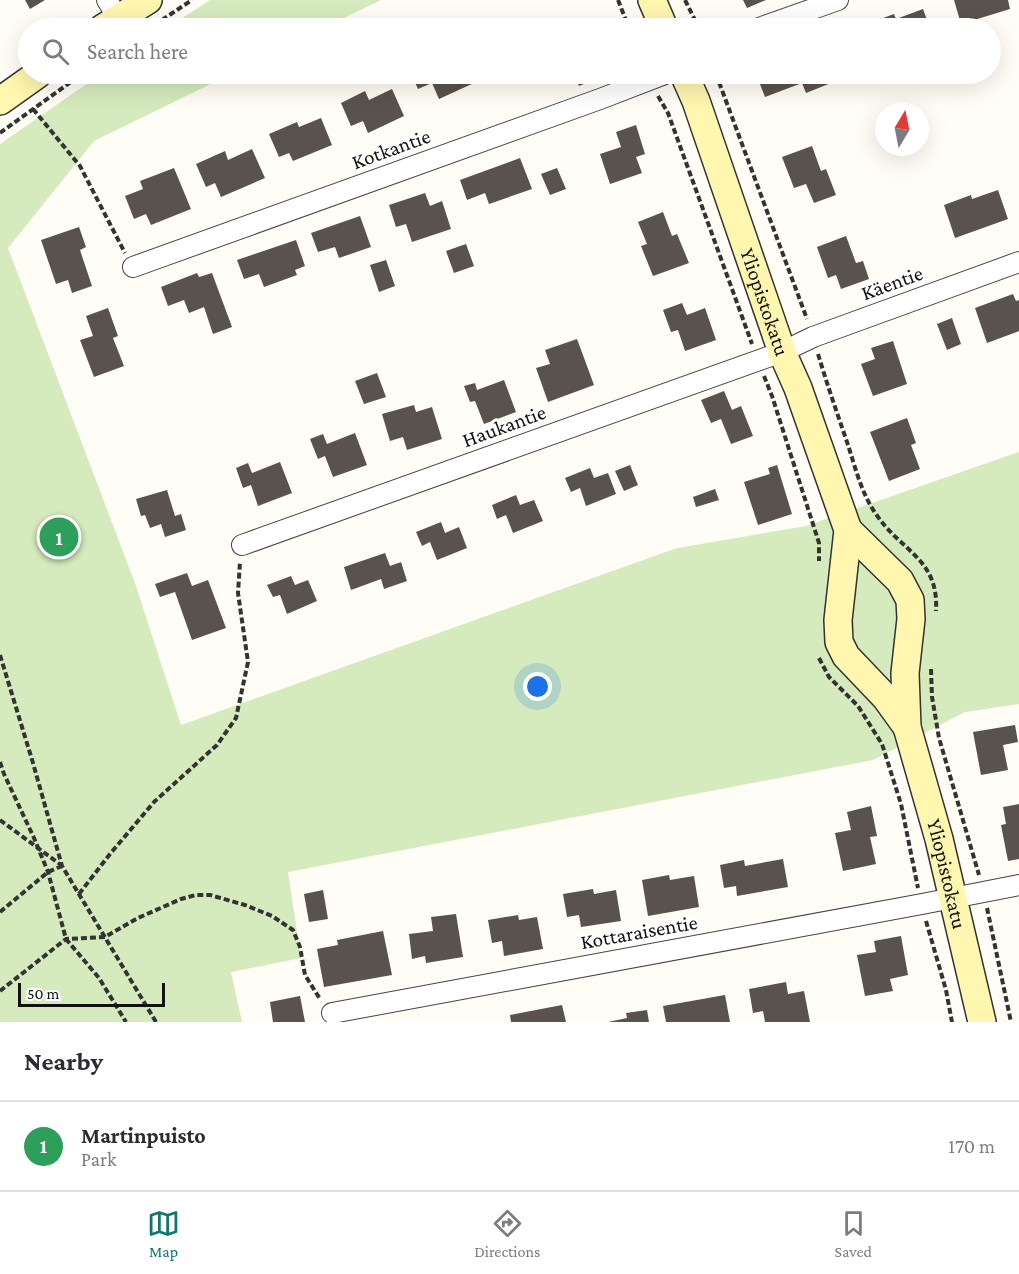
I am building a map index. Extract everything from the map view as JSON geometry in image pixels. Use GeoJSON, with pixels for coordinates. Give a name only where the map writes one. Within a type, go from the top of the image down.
{"type":"FeatureCollection","features":[{"type":"Feature","properties":{"kind":"street"},"geometry":{"type":"LineString","coordinates":[[652,0],[660,18]]}},
{"type":"Feature","properties":{"kind":"street"},"geometry":{"type":"LineString","coordinates":[[787,18],[838,0]]}},
{"type":"Feature","properties":{"kind":"street"},"geometry":{"type":"LineString","coordinates":[[109,15],[153,11]]}},
{"type":"Feature","properties":{"kind":"street"},"geometry":{"type":"LineString","coordinates":[[0,101],[24,84]]}},
{"type":"Feature","properties":{"kind":"street","name":"Kotkantie"},"geometry":{"type":"LineString","coordinates":[[133,267],[639,84]]}},
{"type":"Feature","properties":{"kind":"street","name":"Yliopistokatu"},"geometry":{"type":"LineString","coordinates":[[688,84],[696,101],[770,357],[798,388],[848,530],[838,620],[839,642],[846,656],[886,698],[907,727]]}},
{"type":"Feature","properties":{"kind":"street","name":"Käentie"},"geometry":{"type":"LineString","coordinates":[[770,357],[813,337],[1019,262]]}},
{"type":"Feature","properties":{"kind":"street","name":"Haukantie"},"geometry":{"type":"LineString","coordinates":[[242,545],[770,357]]}},
{"type":"Feature","properties":{"kind":"street","name":"Yliopistokatu"},"geometry":{"type":"LineString","coordinates":[[848,530],[900,581],[910,600],[911,619],[905,674],[907,727],[954,897],[982,1022]]}},
{"type":"Feature","properties":{"kind":"street","name":"Kottaraisentie"},"geometry":{"type":"LineString","coordinates":[[332,1013],[1019,885]]}},
{"type":"Feature","properties":{"kind":"path"},"geometry":{"type":"LineString","coordinates":[[153,11],[192,0]]}},
{"type":"Feature","properties":{"kind":"path"},"geometry":{"type":"LineString","coordinates":[[618,0],[625,18]]}},
{"type":"Feature","properties":{"kind":"path"},"geometry":{"type":"LineString","coordinates":[[685,0],[694,18]]}},
{"type":"Feature","properties":{"kind":"path"},"geometry":{"type":"LineString","coordinates":[[0,133],[68,84]]}},
{"type":"Feature","properties":{"kind":"path"},"geometry":{"type":"LineString","coordinates":[[660,84],[668,113],[770,357],[772,396],[819,543],[820,571]]}},
{"type":"Feature","properties":{"kind":"path"},"geometry":{"type":"LineString","coordinates":[[33,109],[80,166],[133,267]]}},
{"type":"Feature","properties":{"kind":"path"},"geometry":{"type":"LineString","coordinates":[[79,894],[154,802],[217,746],[236,717],[248,662],[238,593],[242,545]]}},
{"type":"Feature","properties":{"kind":"path"},"geometry":{"type":"LineString","coordinates":[[818,652],[828,677],[858,706],[882,744],[901,804],[922,904],[946,990],[952,1022]]}},
{"type":"Feature","properties":{"kind":"path"},"geometry":{"type":"LineString","coordinates":[[0,655],[62,866],[156,1022]]}},
{"type":"Feature","properties":{"kind":"path"},"geometry":{"type":"LineString","coordinates":[[0,762],[48,872],[66,939],[99,978],[126,1022]]}},
{"type":"Feature","properties":{"kind":"path"},"geometry":{"type":"LineString","coordinates":[[0,820],[62,866]]}},
{"type":"Feature","properties":{"kind":"path"},"geometry":{"type":"LineString","coordinates":[[0,912],[48,872],[62,866]]}},
{"type":"Feature","properties":{"kind":"path"},"geometry":{"type":"LineString","coordinates":[[0,991],[66,939],[105,937],[128,923],[181,899],[196,895],[210,895],[233,900],[272,916],[292,930],[300,947],[305,975],[314,992],[332,1013]]}},
{"type":"Feature","properties":{"kind":"green space"},"geometry":{"type":"Polygon","coordinates":[[[210,0],[381,0],[344,18],[182,18],[210,0]]]}},
{"type":"Feature","properties":{"kind":"green space"},"geometry":{"type":"Polygon","coordinates":[[[87,84],[211,84],[94,141],[8,248],[136,586],[181,725],[677,548],[806,526],[1019,452],[1019,704],[965,712],[873,760],[288,872],[301,958],[231,972],[242,1022],[0,1022],[0,144],[87,84]]]}},
{"type":"Feature","properties":{"kind":"building"},"geometry":{"type":"Polygon","coordinates":[[[25,0],[45,0],[30,9],[25,0]]]}},
{"type":"Feature","properties":{"kind":"building"},"geometry":{"type":"Polygon","coordinates":[[[743,0],[766,0],[747,8],[743,0]]]}},
{"type":"Feature","properties":{"kind":"building"},"geometry":{"type":"Polygon","coordinates":[[[954,0],[1008,0],[1010,9],[981,18],[959,18],[954,0]]]}},
{"type":"Feature","properties":{"kind":"building"},"geometry":{"type":"Polygon","coordinates":[[[923,9],[926,18],[899,18],[923,9]]]}},
{"type":"Feature","properties":{"kind":"building"},"geometry":{"type":"Polygon","coordinates":[[[894,14],[896,18],[883,18],[894,14]]]}},
{"type":"Feature","properties":{"kind":"building"},"geometry":{"type":"Polygon","coordinates":[[[416,84],[430,84],[418,89],[416,84]]]}},
{"type":"Feature","properties":{"kind":"building"},"geometry":{"type":"Polygon","coordinates":[[[432,84],[472,84],[439,99],[432,84]]]}},
{"type":"Feature","properties":{"kind":"building"},"geometry":{"type":"Polygon","coordinates":[[[760,84],[799,84],[765,97],[760,84]]]}},
{"type":"Feature","properties":{"kind":"building"},"geometry":{"type":"Polygon","coordinates":[[[802,84],[828,84],[806,93],[802,84]]]}},
{"type":"Feature","properties":{"kind":"building"},"geometry":{"type":"Polygon","coordinates":[[[392,89],[404,116],[368,133],[363,121],[351,126],[341,103],[365,91],[369,100],[392,89]]]}},
{"type":"Feature","properties":{"kind":"building"},"geometry":{"type":"Polygon","coordinates":[[[321,118],[332,145],[293,161],[289,153],[279,157],[269,134],[297,122],[299,127],[321,118]]]}},
{"type":"Feature","properties":{"kind":"building"},"geometry":{"type":"Polygon","coordinates":[[[636,125],[645,154],[636,157],[642,173],[610,184],[600,154],[621,147],[616,132],[636,125]]]}},
{"type":"Feature","properties":{"kind":"building"},"geometry":{"type":"Polygon","coordinates":[[[812,146],[821,171],[826,169],[836,195],[814,203],[806,184],[794,188],[782,157],[812,146]]]}},
{"type":"Feature","properties":{"kind":"building"},"geometry":{"type":"Polygon","coordinates":[[[252,149],[265,178],[221,197],[215,183],[206,187],[196,164],[225,151],[228,160],[252,149]]]}},
{"type":"Feature","properties":{"kind":"building"},"geometry":{"type":"Polygon","coordinates":[[[520,158],[532,189],[489,204],[485,193],[467,200],[460,180],[520,158]]]}},
{"type":"Feature","properties":{"kind":"building"},"geometry":{"type":"Polygon","coordinates":[[[174,168],[191,209],[151,225],[146,214],[134,219],[125,196],[143,189],[140,181],[174,168]]]}},
{"type":"Feature","properties":{"kind":"building"},"geometry":{"type":"Polygon","coordinates":[[[557,168],[566,189],[550,195],[541,174],[557,168]]]}},
{"type":"Feature","properties":{"kind":"building"},"geometry":{"type":"Polygon","coordinates":[[[998,190],[1008,219],[955,238],[944,205],[971,195],[972,199],[998,190]]]}},
{"type":"Feature","properties":{"kind":"building"},"geometry":{"type":"Polygon","coordinates":[[[425,193],[430,206],[442,201],[451,229],[412,242],[406,224],[396,227],[389,205],[425,193]]]}},
{"type":"Feature","properties":{"kind":"building"},"geometry":{"type":"Polygon","coordinates":[[[663,212],[672,236],[677,234],[689,263],[653,276],[641,246],[647,244],[638,222],[663,212]]]}},
{"type":"Feature","properties":{"kind":"building"},"geometry":{"type":"Polygon","coordinates":[[[360,216],[371,247],[339,258],[335,247],[318,252],[311,233],[360,216]]]}},
{"type":"Feature","properties":{"kind":"building"},"geometry":{"type":"Polygon","coordinates":[[[79,227],[86,247],[80,250],[92,286],[72,293],[68,280],[56,284],[41,240],[79,227]]]}},
{"type":"Feature","properties":{"kind":"building"},"geometry":{"type":"Polygon","coordinates":[[[846,236],[856,263],[863,261],[869,279],[841,289],[836,275],[828,278],[817,247],[846,236]]]}},
{"type":"Feature","properties":{"kind":"building"},"geometry":{"type":"Polygon","coordinates":[[[296,240],[305,266],[295,270],[297,275],[264,287],[259,274],[244,279],[237,260],[296,240]]]}},
{"type":"Feature","properties":{"kind":"building"},"geometry":{"type":"Polygon","coordinates":[[[466,244],[474,266],[454,273],[446,251],[466,244]]]}},
{"type":"Feature","properties":{"kind":"building"},"geometry":{"type":"Polygon","coordinates":[[[386,260],[395,286],[379,292],[370,265],[386,260]]]}},
{"type":"Feature","properties":{"kind":"building"},"geometry":{"type":"Polygon","coordinates":[[[197,273],[199,277],[212,273],[232,327],[213,334],[204,307],[189,313],[184,300],[168,306],[161,287],[197,273]]]}},
{"type":"Feature","properties":{"kind":"building"},"geometry":{"type":"Polygon","coordinates":[[[1013,294],[1016,301],[1019,300],[1019,331],[987,343],[975,308],[1013,294]]]}},
{"type":"Feature","properties":{"kind":"building"},"geometry":{"type":"Polygon","coordinates":[[[682,303],[687,315],[705,308],[716,340],[685,351],[678,330],[671,332],[663,310],[682,303]]]}},
{"type":"Feature","properties":{"kind":"building"},"geometry":{"type":"Polygon","coordinates":[[[108,308],[118,336],[113,338],[124,366],[94,377],[80,340],[93,336],[86,316],[108,308]]]}},
{"type":"Feature","properties":{"kind":"building"},"geometry":{"type":"Polygon","coordinates":[[[952,318],[961,344],[947,350],[937,324],[952,318]]]}},
{"type":"Feature","properties":{"kind":"building"},"geometry":{"type":"Polygon","coordinates":[[[577,339],[594,385],[548,402],[536,368],[550,364],[545,350],[577,339]]]}},
{"type":"Feature","properties":{"kind":"building"},"geometry":{"type":"Polygon","coordinates":[[[893,341],[907,384],[873,396],[861,364],[875,359],[871,348],[893,341]]]}},
{"type":"Feature","properties":{"kind":"building"},"geometry":{"type":"Polygon","coordinates":[[[377,373],[386,397],[364,404],[355,381],[377,373]]]}},
{"type":"Feature","properties":{"kind":"building"},"geometry":{"type":"Polygon","coordinates":[[[504,380],[516,412],[484,424],[475,401],[470,402],[464,386],[475,383],[477,390],[504,380]]]}},
{"type":"Feature","properties":{"kind":"building"},"geometry":{"type":"Polygon","coordinates":[[[724,391],[732,410],[741,406],[753,436],[731,444],[721,419],[711,423],[701,400],[724,391]]]}},
{"type":"Feature","properties":{"kind":"building"},"geometry":{"type":"Polygon","coordinates":[[[414,405],[416,412],[432,407],[442,439],[407,450],[403,437],[390,441],[382,414],[414,405]]]}},
{"type":"Feature","properties":{"kind":"building"},"geometry":{"type":"Polygon","coordinates":[[[907,418],[916,443],[911,445],[920,469],[889,481],[870,432],[907,418]]]}},
{"type":"Feature","properties":{"kind":"building"},"geometry":{"type":"Polygon","coordinates":[[[355,433],[367,465],[333,477],[325,456],[318,459],[310,439],[323,434],[327,444],[355,433]]]}},
{"type":"Feature","properties":{"kind":"building"},"geometry":{"type":"Polygon","coordinates":[[[280,462],[292,493],[258,506],[251,485],[243,488],[236,468],[248,463],[252,473],[280,462]]]}},
{"type":"Feature","properties":{"kind":"building"},"geometry":{"type":"Polygon","coordinates":[[[630,465],[638,485],[624,491],[615,471],[630,465]]]}},
{"type":"Feature","properties":{"kind":"building"},"geometry":{"type":"Polygon","coordinates":[[[777,465],[792,514],[758,525],[744,482],[770,474],[768,468],[777,465]]]}},
{"type":"Feature","properties":{"kind":"building"},"geometry":{"type":"Polygon","coordinates":[[[590,468],[594,478],[608,473],[616,494],[586,506],[580,488],[571,492],[565,478],[590,468]]]}},
{"type":"Feature","properties":{"kind":"building"},"geometry":{"type":"Polygon","coordinates":[[[715,489],[719,500],[696,507],[693,497],[715,489]]]}},
{"type":"Feature","properties":{"kind":"building"},"geometry":{"type":"Polygon","coordinates":[[[167,490],[175,516],[181,514],[186,530],[165,537],[161,524],[150,528],[145,515],[141,516],[136,499],[167,490]]]}},
{"type":"Feature","properties":{"kind":"building"},"geometry":{"type":"Polygon","coordinates":[[[516,495],[520,505],[534,500],[543,521],[513,533],[506,515],[497,519],[492,505],[516,495]]]}},
{"type":"Feature","properties":{"kind":"building"},"geometry":{"type":"Polygon","coordinates":[[[441,522],[445,533],[459,527],[467,548],[437,560],[430,542],[422,546],[416,532],[441,522]]]}},
{"type":"Feature","properties":{"kind":"building"},"geometry":{"type":"Polygon","coordinates":[[[385,553],[390,566],[401,562],[407,581],[384,589],[381,579],[351,590],[344,567],[385,553]]]}},
{"type":"Feature","properties":{"kind":"building"},"geometry":{"type":"Polygon","coordinates":[[[187,573],[192,586],[208,580],[226,628],[192,640],[175,592],[160,597],[155,584],[187,573]]]}},
{"type":"Feature","properties":{"kind":"building"},"geometry":{"type":"Polygon","coordinates":[[[291,576],[295,585],[308,580],[317,601],[287,614],[280,595],[273,597],[267,585],[291,576]]]}},
{"type":"Feature","properties":{"kind":"building"},"geometry":{"type":"Polygon","coordinates":[[[1015,725],[1018,742],[1003,745],[1008,770],[981,775],[973,732],[1015,725]]]}},
{"type":"Feature","properties":{"kind":"building"},"geometry":{"type":"Polygon","coordinates":[[[1019,804],[1019,859],[1008,861],[1001,825],[1006,824],[1003,807],[1019,804]]]}},
{"type":"Feature","properties":{"kind":"building"},"geometry":{"type":"Polygon","coordinates":[[[871,806],[877,836],[870,837],[876,864],[843,871],[835,833],[851,830],[847,812],[871,806]]]}},
{"type":"Feature","properties":{"kind":"building"},"geometry":{"type":"Polygon","coordinates":[[[783,859],[788,887],[737,896],[736,886],[724,888],[720,865],[744,860],[745,866],[783,859]]]}},
{"type":"Feature","properties":{"kind":"building"},"geometry":{"type":"Polygon","coordinates":[[[669,875],[670,880],[694,876],[699,907],[648,916],[642,880],[669,875]]]}},
{"type":"Feature","properties":{"kind":"building"},"geometry":{"type":"Polygon","coordinates":[[[593,889],[594,894],[616,890],[621,921],[581,927],[579,915],[567,917],[563,894],[593,889]]]}},
{"type":"Feature","properties":{"kind":"building"},"geometry":{"type":"Polygon","coordinates":[[[323,890],[328,919],[309,922],[304,894],[323,890]]]}},
{"type":"Feature","properties":{"kind":"building"},"geometry":{"type":"Polygon","coordinates":[[[456,914],[463,957],[426,963],[425,956],[412,959],[409,934],[433,931],[431,917],[456,914]]]}},
{"type":"Feature","properties":{"kind":"building"},"geometry":{"type":"Polygon","coordinates":[[[518,915],[519,920],[537,917],[543,949],[504,956],[502,941],[492,943],[488,920],[518,915]]]}},
{"type":"Feature","properties":{"kind":"building"},"geometry":{"type":"Polygon","coordinates":[[[383,931],[392,975],[324,987],[317,949],[338,945],[337,940],[383,931]]]}},
{"type":"Feature","properties":{"kind":"building"},"geometry":{"type":"Polygon","coordinates":[[[901,936],[908,975],[890,979],[893,991],[865,996],[857,955],[876,952],[874,941],[901,936]]]}},
{"type":"Feature","properties":{"kind":"building"},"geometry":{"type":"Polygon","coordinates":[[[786,982],[788,994],[804,991],[810,1022],[765,1022],[763,1011],[753,1013],[749,989],[786,982]]]}},
{"type":"Feature","properties":{"kind":"building"},"geometry":{"type":"Polygon","coordinates":[[[725,995],[730,1022],[666,1022],[663,1006],[725,995]]]}},
{"type":"Feature","properties":{"kind":"building"},"geometry":{"type":"Polygon","coordinates":[[[300,996],[305,1022],[273,1022],[270,1002],[300,996]]]}},
{"type":"Feature","properties":{"kind":"building"},"geometry":{"type":"Polygon","coordinates":[[[562,1005],[566,1022],[511,1022],[510,1015],[562,1005]]]}},
{"type":"Feature","properties":{"kind":"building"},"geometry":{"type":"Polygon","coordinates":[[[647,1010],[649,1022],[608,1022],[627,1018],[626,1013],[647,1010]]]}},
{"type":"Feature","properties":{"kind":"place","name":"Martinpuisto"},"geometry":{"type":"Point","coordinates":[59,537]}}]}
